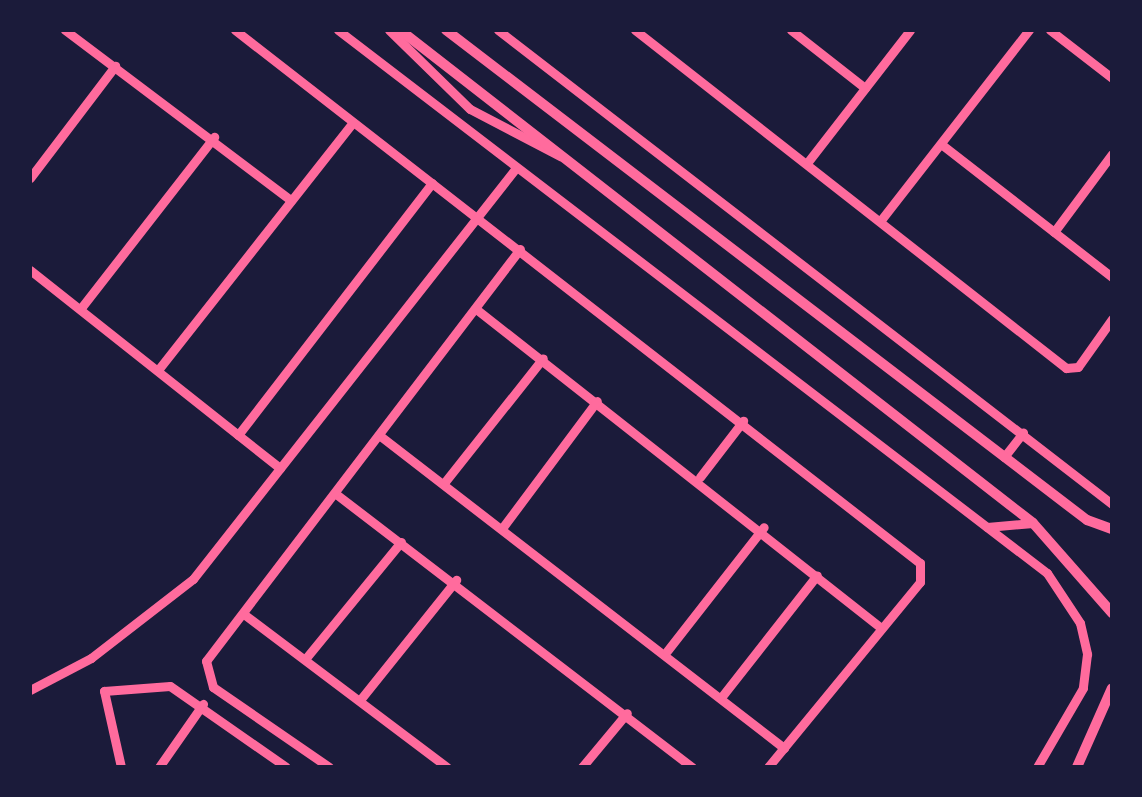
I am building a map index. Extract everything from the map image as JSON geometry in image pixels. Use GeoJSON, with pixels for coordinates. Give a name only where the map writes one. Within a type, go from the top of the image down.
{"type":"FeatureCollection","features":[{"type":"Feature","properties":{"kind":"street"},"geometry":{"type":"LineString","coordinates":[[65,30],[214,137],[291,200]]}},
{"type":"Feature","properties":{"kind":"street"},"geometry":{"type":"LineString","coordinates":[[235,30],[743,421],[920,563],[920,582],[768,767]]}},
{"type":"Feature","properties":{"kind":"street"},"geometry":{"type":"LineString","coordinates":[[338,30],[987,527],[1066,594],[1087,654],[1082,688],[1037,767]]}},
{"type":"Feature","properties":{"kind":"street"},"geometry":{"type":"LineString","coordinates":[[389,30],[470,109],[567,159]]}},
{"type":"Feature","properties":{"kind":"street"},"geometry":{"type":"LineString","coordinates":[[400,30],[1033,523],[1112,612]]}},
{"type":"Feature","properties":{"kind":"street"},"geometry":{"type":"LineString","coordinates":[[446,30],[1004,458],[1112,529]]}},
{"type":"Feature","properties":{"kind":"street"},"geometry":{"type":"LineString","coordinates":[[498,30],[1112,504]]}},
{"type":"Feature","properties":{"kind":"street"},"geometry":{"type":"LineString","coordinates":[[634,30],[1071,370],[1112,318]]}},
{"type":"Feature","properties":{"kind":"street"},"geometry":{"type":"LineString","coordinates":[[791,30],[865,88]]}},
{"type":"Feature","properties":{"kind":"street"},"geometry":{"type":"LineString","coordinates":[[807,163],[910,30]]}},
{"type":"Feature","properties":{"kind":"street"},"geometry":{"type":"LineString","coordinates":[[881,220],[1029,30]]}},
{"type":"Feature","properties":{"kind":"street"},"geometry":{"type":"LineString","coordinates":[[1050,30],[1112,78]]}},
{"type":"Feature","properties":{"kind":"street"},"geometry":{"type":"LineString","coordinates":[[30,178],[116,66]]}},
{"type":"Feature","properties":{"kind":"street"},"geometry":{"type":"LineString","coordinates":[[158,370],[354,122]]}},
{"type":"Feature","properties":{"kind":"street"},"geometry":{"type":"LineString","coordinates":[[81,308],[214,137]]}},
{"type":"Feature","properties":{"kind":"street"},"geometry":{"type":"LineString","coordinates":[[940,144],[1112,276]]}},
{"type":"Feature","properties":{"kind":"street"},"geometry":{"type":"LineString","coordinates":[[1054,232],[1112,154]]}},
{"type":"Feature","properties":{"kind":"street"},"geometry":{"type":"LineString","coordinates":[[30,690],[180,592],[516,168]]}},
{"type":"Feature","properties":{"kind":"street"},"geometry":{"type":"LineString","coordinates":[[238,435],[432,183]]}},
{"type":"Feature","properties":{"kind":"street"},"geometry":{"type":"LineString","coordinates":[[329,767],[207,682],[206,660],[245,615],[520,249]]}},
{"type":"Feature","properties":{"kind":"street"},"geometry":{"type":"LineString","coordinates":[[30,270],[280,468]]}},
{"type":"Feature","properties":{"kind":"street"},"geometry":{"type":"LineString","coordinates":[[476,309],[764,527],[880,627]]}},
{"type":"Feature","properties":{"kind":"street"},"geometry":{"type":"LineString","coordinates":[[444,483],[542,358]]}},
{"type":"Feature","properties":{"kind":"street"},"geometry":{"type":"LineString","coordinates":[[503,527],[598,401]]}},
{"type":"Feature","properties":{"kind":"street"},"geometry":{"type":"LineString","coordinates":[[700,477],[743,421]]}},
{"type":"Feature","properties":{"kind":"street"},"geometry":{"type":"LineString","coordinates":[[1004,458],[1023,433]]}},
{"type":"Feature","properties":{"kind":"street"},"geometry":{"type":"LineString","coordinates":[[379,435],[723,695],[784,748]]}},
{"type":"Feature","properties":{"kind":"street"},"geometry":{"type":"LineString","coordinates":[[336,494],[456,580],[626,713],[680,763],[692,767]]}},
{"type":"Feature","properties":{"kind":"street"},"geometry":{"type":"LineString","coordinates":[[987,527],[1033,523]]}},
{"type":"Feature","properties":{"kind":"street"},"geometry":{"type":"LineString","coordinates":[[666,651],[764,527]]}},
{"type":"Feature","properties":{"kind":"street"},"geometry":{"type":"LineString","coordinates":[[306,658],[400,542]]}},
{"type":"Feature","properties":{"kind":"street"},"geometry":{"type":"LineString","coordinates":[[723,695],[817,575]]}},
{"type":"Feature","properties":{"kind":"street"},"geometry":{"type":"LineString","coordinates":[[360,700],[456,580]]}},
{"type":"Feature","properties":{"kind":"street"},"geometry":{"type":"LineString","coordinates":[[245,615],[447,767]]}},
{"type":"Feature","properties":{"kind":"street"},"geometry":{"type":"LineString","coordinates":[[121,767],[104,691],[170,686],[203,704],[281,766]]}},
{"type":"Feature","properties":{"kind":"street"},"geometry":{"type":"LineString","coordinates":[[1077,767],[1112,688]]}},
{"type":"Feature","properties":{"kind":"street"},"geometry":{"type":"LineString","coordinates":[[159,767],[203,704]]}},
{"type":"Feature","properties":{"kind":"street"},"geometry":{"type":"LineString","coordinates":[[582,767],[626,713]]}}]}
